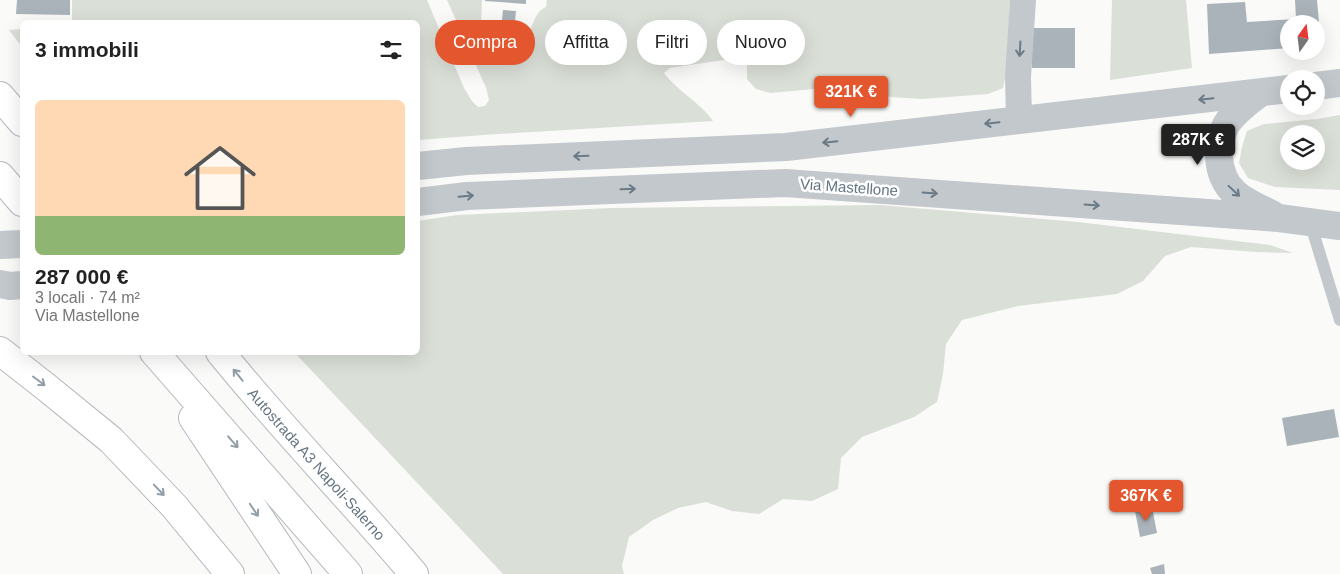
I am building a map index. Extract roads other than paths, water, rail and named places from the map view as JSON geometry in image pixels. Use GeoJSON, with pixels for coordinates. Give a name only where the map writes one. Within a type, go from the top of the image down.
{"type":"FeatureCollection","features":[{"type":"Feature","properties":{"kind":"highway"},"geometry":{"type":"LineString","coordinates":[[0,96],[20,120]]}},
{"type":"Feature","properties":{"kind":"highway"},"geometry":{"type":"LineString","coordinates":[[0,351],[111,440],[174,506],[230,574]]}},
{"type":"Feature","properties":{"kind":"highway"},"geometry":{"type":"LineString","coordinates":[[152,355],[297,574]]}},
{"type":"Feature","properties":{"kind":"highway"},"geometry":{"type":"LineString","coordinates":[[157,355],[348,574]]}},
{"type":"Feature","properties":{"kind":"highway","name":"Autostrada A3 Napoli-Salerno"},"geometry":{"type":"LineString","coordinates":[[222,355],[247,386],[414,574]]}},
{"type":"Feature","properties":{"kind":"highway"},"geometry":{"type":"LineString","coordinates":[[376,529],[428,574]]}},
{"type":"Feature","properties":{"kind":"street"},"geometry":{"type":"LineString","coordinates":[[1020,120],[1018,77],[1022,0]]}},
{"type":"Feature","properties":{"kind":"street"},"geometry":{"type":"LineString","coordinates":[[1325,85],[1340,83]]}},
{"type":"Feature","properties":{"kind":"street"},"geometry":{"type":"LineString","coordinates":[[420,166],[466,160],[786,147],[1280,90]]}},
{"type":"Feature","properties":{"kind":"street","name":"Via Mastellone"},"geometry":{"type":"LineString","coordinates":[[1260,93],[1226,125],[1219,146],[1219,165],[1226,184],[1245,202],[1280,218]]}},
{"type":"Feature","properties":{"kind":"street"},"geometry":{"type":"LineString","coordinates":[[785,183],[777,174],[774,165],[778,155],[786,147]]}},
{"type":"Feature","properties":{"kind":"street","name":"Via Mastellone"},"geometry":{"type":"LineString","coordinates":[[420,202],[467,196],[785,183],[1280,218],[1340,226]]}},
{"type":"Feature","properties":{"kind":"street"},"geometry":{"type":"LineString","coordinates":[[0,245],[20,244]]}},
{"type":"Feature","properties":{"kind":"street"},"geometry":{"type":"LineString","coordinates":[[0,284],[20,285]]}},
{"type":"Feature","properties":{"kind":"lane"},"geometry":{"type":"LineString","coordinates":[[1310,222],[1340,320]]}}]}
